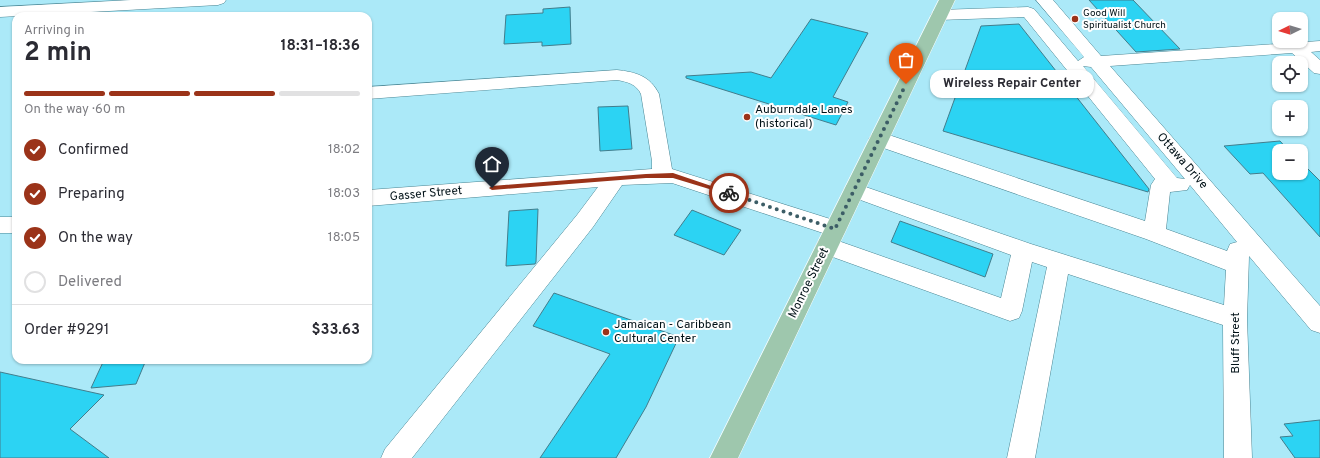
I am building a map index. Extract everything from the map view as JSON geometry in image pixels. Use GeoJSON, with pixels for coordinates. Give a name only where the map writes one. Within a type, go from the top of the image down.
{"type":"FeatureCollection","features":[{"type":"Feature","properties":{"kind":"main road","name":"Monroe Street"},"geometry":{"type":"LineString","coordinates":[[724,458],[943,8]]}},
{"type":"Feature","properties":{"kind":"street"},"geometry":{"type":"LineString","coordinates":[[1,12],[13,0]]}},
{"type":"Feature","properties":{"kind":"street"},"geometry":{"type":"LineString","coordinates":[[1,12],[218,0]]}},
{"type":"Feature","properties":{"kind":"street"},"geometry":{"type":"LineString","coordinates":[[943,8],[1042,7],[1070,63],[1171,185]]}},
{"type":"Feature","properties":{"kind":"street","name":"Ottawa Drive"},"geometry":{"type":"LineString","coordinates":[[1042,7],[1097,62],[1320,323]]}},
{"type":"Feature","properties":{"kind":"street"},"geometry":{"type":"LineString","coordinates":[[1308,46],[1320,46]]}},
{"type":"Feature","properties":{"kind":"street"},"geometry":{"type":"LineString","coordinates":[[1070,63],[1282,48]]}},
{"type":"Feature","properties":{"kind":"street"},"geometry":{"type":"LineString","coordinates":[[1296,48],[1320,69]]}},
{"type":"Feature","properties":{"kind":"street"},"geometry":{"type":"LineString","coordinates":[[372,93],[617,75],[642,80],[647,86],[650,94],[662,161],[662,176]]}},
{"type":"Feature","properties":{"kind":"street"},"geometry":{"type":"LineString","coordinates":[[1096,94],[1123,93]]}},
{"type":"Feature","properties":{"kind":"street"},"geometry":{"type":"LineString","coordinates":[[1132,138],[1159,136]]}},
{"type":"Feature","properties":{"kind":"street"},"geometry":{"type":"LineString","coordinates":[[879,139],[1154,233],[1238,265]]}},
{"type":"Feature","properties":{"kind":"street","name":"Gasser Street"},"geometry":{"type":"LineString","coordinates":[[372,198],[616,178],[673,176],[703,184],[1010,311],[1023,250]]}},
{"type":"Feature","properties":{"kind":"street"},"geometry":{"type":"LineString","coordinates":[[395,458],[586,221],[616,178]]}},
{"type":"Feature","properties":{"kind":"street"},"geometry":{"type":"LineString","coordinates":[[1154,233],[1161,185],[1201,184]]}},
{"type":"Feature","properties":{"kind":"street"},"geometry":{"type":"LineString","coordinates":[[854,190],[1023,250],[1236,319]]}},
{"type":"Feature","properties":{"kind":"street"},"geometry":{"type":"LineString","coordinates":[[0,225],[12,224]]}},
{"type":"Feature","properties":{"kind":"street","name":"Bluff Street"},"geometry":{"type":"LineString","coordinates":[[1238,458],[1236,319],[1239,228]]}},
{"type":"Feature","properties":{"kind":"street"},"geometry":{"type":"LineString","coordinates":[[1021,458],[1059,262]]}},
{"type":"Feature","properties":{"kind":"building"},"geometry":{"type":"Polygon","coordinates":[[[1089,0],[1133,0],[1180,49],[1136,52],[1089,0]]]}},
{"type":"Feature","properties":{"kind":"building"},"geometry":{"type":"Polygon","coordinates":[[[570,7],[571,44],[542,46],[542,42],[504,44],[506,15],[543,13],[543,9],[570,7]]]}},
{"type":"Feature","properties":{"kind":"building"},"geometry":{"type":"Polygon","coordinates":[[[811,19],[868,33],[833,97],[848,102],[836,125],[686,78],[686,76],[751,72],[771,78],[811,19]]]}},
{"type":"Feature","properties":{"kind":"building"},"geometry":{"type":"Polygon","coordinates":[[[1019,24],[1149,189],[1148,192],[943,131],[981,26],[1019,24]]]}},
{"type":"Feature","properties":{"kind":"building"},"geometry":{"type":"Polygon","coordinates":[[[628,106],[632,149],[600,151],[598,107],[628,106]]]}},
{"type":"Feature","properties":{"kind":"building"},"geometry":{"type":"Polygon","coordinates":[[[1280,141],[1283,144],[1272,144],[1272,180],[1308,180],[1308,169],[1320,181],[1320,237],[1263,173],[1250,174],[1224,146],[1280,141]]]}},
{"type":"Feature","properties":{"kind":"building"},"geometry":{"type":"Polygon","coordinates":[[[538,209],[535,264],[506,266],[509,211],[538,209]]]}},
{"type":"Feature","properties":{"kind":"building"},"geometry":{"type":"Polygon","coordinates":[[[692,210],[741,230],[724,255],[674,235],[692,210]]]}},
{"type":"Feature","properties":{"kind":"building"},"geometry":{"type":"Polygon","coordinates":[[[900,221],[993,254],[985,277],[891,242],[900,221]]]}},
{"type":"Feature","properties":{"kind":"building"},"geometry":{"type":"Polygon","coordinates":[[[554,293],[679,337],[646,407],[616,458],[540,458],[610,354],[533,326],[554,293]]]}},
{"type":"Feature","properties":{"kind":"building"},"geometry":{"type":"Polygon","coordinates":[[[102,364],[144,364],[136,384],[91,388],[102,364]]]}},
{"type":"Feature","properties":{"kind":"building"},"geometry":{"type":"Polygon","coordinates":[[[0,372],[104,395],[70,429],[109,458],[0,458],[0,372]]]}},
{"type":"Feature","properties":{"kind":"building"},"geometry":{"type":"Polygon","coordinates":[[[1320,420],[1320,458],[1295,458],[1280,437],[1293,436],[1284,424],[1320,420]]]}},
{"type":"Feature","properties":{"kind":"way so far"},"geometry":{"type":"LineString","coordinates":[[729,193],[835,229],[906,84]]}},
{"type":"Feature","properties":{"kind":"place","name":"Good Will Spiritualist Church"},"geometry":{"type":"Point","coordinates":[1075,19]}},
{"type":"Feature","properties":{"kind":"place","name":"Wireless Repair Center"},"geometry":{"type":"Point","coordinates":[906,84]}},
{"type":"Feature","properties":{"kind":"place","name":"Auburndale Lanes (historical)"},"geometry":{"type":"Point","coordinates":[747,117]}},
{"type":"Feature","properties":{"kind":"place","name":"Jamaican - Caribbean Cultural Center"},"geometry":{"type":"Point","coordinates":[606,332]}},
{"type":"Feature","properties":{"kind":"route"},"geometry":{"type":"LineString","coordinates":[[492,188],[646,176],[673,176],[729,193]]}}]}
